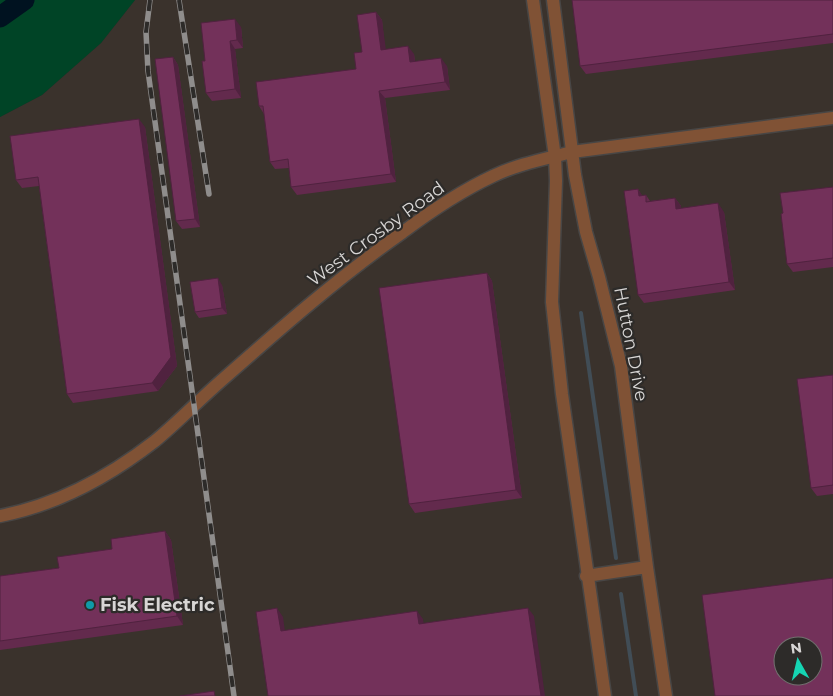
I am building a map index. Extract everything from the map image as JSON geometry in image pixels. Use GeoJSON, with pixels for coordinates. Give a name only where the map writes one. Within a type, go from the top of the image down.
{"type":"FeatureCollection","features":[{"type":"Feature","properties":{"kind":"street"},"geometry":{"type":"LineString","coordinates":[[533,0],[555,156],[556,181],[552,302],[586,576],[604,696]]}},
{"type":"Feature","properties":{"kind":"street","name":"Hutton Drive"},"geometry":{"type":"LineString","coordinates":[[553,0],[572,152],[586,232],[621,366],[666,696]]}},
{"type":"Feature","properties":{"kind":"street","name":"West Crosby Road"},"geometry":{"type":"LineString","coordinates":[[0,516],[46,502],[90,484],[123,464],[157,439],[266,342],[358,264],[441,204],[493,176],[530,162],[572,152],[833,118]]}},
{"type":"Feature","properties":{"kind":"street"},"geometry":{"type":"LineString","coordinates":[[586,576],[647,567]]}},
{"type":"Feature","properties":{"kind":"shaded area"},"geometry":{"type":"Polygon","coordinates":[[[135,0],[833,0],[833,696],[0,696],[0,117],[42,95],[101,43],[135,0]]]}},
{"type":"Feature","properties":{"kind":"green space"},"geometry":{"type":"Polygon","coordinates":[[[0,0],[135,0],[101,43],[42,95],[0,117],[0,0]]]}},
{"type":"Feature","properties":{"kind":"building"},"geometry":{"type":"Polygon","coordinates":[[[572,0],[833,0],[833,34],[580,66],[572,0]]]}},
{"type":"Feature","properties":{"kind":"building"},"geometry":{"type":"Polygon","coordinates":[[[376,12],[381,50],[408,46],[410,62],[441,58],[445,82],[379,91],[391,174],[291,187],[288,159],[270,162],[263,106],[259,106],[256,82],[356,69],[354,53],[362,52],[357,15],[376,12]]]}},
{"type":"Feature","properties":{"kind":"building"},"geometry":{"type":"Polygon","coordinates":[[[235,19],[237,40],[230,41],[235,89],[206,93],[202,61],[205,61],[201,23],[235,19]]]}},
{"type":"Feature","properties":{"kind":"building"},"geometry":{"type":"Polygon","coordinates":[[[173,57],[195,219],[176,221],[155,59],[173,57]]]}},
{"type":"Feature","properties":{"kind":"building"},"geometry":{"type":"Polygon","coordinates":[[[139,119],[171,357],[152,383],[67,394],[38,177],[16,180],[10,136],[139,119]]]}},
{"type":"Feature","properties":{"kind":"building"},"geometry":{"type":"Polygon","coordinates":[[[833,187],[833,258],[787,264],[780,193],[833,187]]]}},
{"type":"Feature","properties":{"kind":"building"},"geometry":{"type":"Polygon","coordinates":[[[638,189],[639,196],[646,195],[646,202],[675,198],[676,209],[718,203],[729,282],[638,295],[624,191],[638,189]]]}},
{"type":"Feature","properties":{"kind":"building"},"geometry":{"type":"Polygon","coordinates":[[[487,273],[516,490],[409,504],[379,288],[487,273]]]}},
{"type":"Feature","properties":{"kind":"building"},"geometry":{"type":"Polygon","coordinates":[[[218,278],[222,308],[195,312],[190,282],[218,278]]]}},
{"type":"Feature","properties":{"kind":"building"},"geometry":{"type":"Polygon","coordinates":[[[833,375],[833,485],[811,488],[797,379],[833,375]]]}},
{"type":"Feature","properties":{"kind":"building","name":"Fisk Electric"},"geometry":{"type":"Polygon","coordinates":[[[165,531],[177,616],[0,641],[0,576],[59,568],[57,557],[112,549],[111,539],[165,531]]]}},
{"type":"Feature","properties":{"kind":"building"},"geometry":{"type":"Polygon","coordinates":[[[833,578],[833,696],[715,696],[702,595],[833,578]]]}},
{"type":"Feature","properties":{"kind":"building"},"geometry":{"type":"Polygon","coordinates":[[[277,608],[281,631],[417,611],[419,624],[528,608],[541,696],[268,696],[256,612],[277,608]]]}},
{"type":"Feature","properties":{"kind":"building"},"geometry":{"type":"Polygon","coordinates":[[[214,691],[215,696],[180,696],[214,691]]]}},
{"type":"Feature","properties":{"kind":"waterway"},"geometry":{"type":"LineString","coordinates":[[0,17],[24,0]]}},
{"type":"Feature","properties":{"kind":"waterway"},"geometry":{"type":"LineString","coordinates":[[581,313],[616,558]]}},
{"type":"Feature","properties":{"kind":"waterway"},"geometry":{"type":"LineString","coordinates":[[621,594],[636,696]]}},
{"type":"Feature","properties":{"kind":"railway"},"geometry":{"type":"LineString","coordinates":[[150,0],[146,32],[148,71],[234,696]]}},
{"type":"Feature","properties":{"kind":"railway"},"geometry":{"type":"LineString","coordinates":[[179,0],[209,194]]}},
{"type":"Feature","properties":{"kind":"place","name":"Fisk Electric"},"geometry":{"type":"Point","coordinates":[90,605]}}]}
